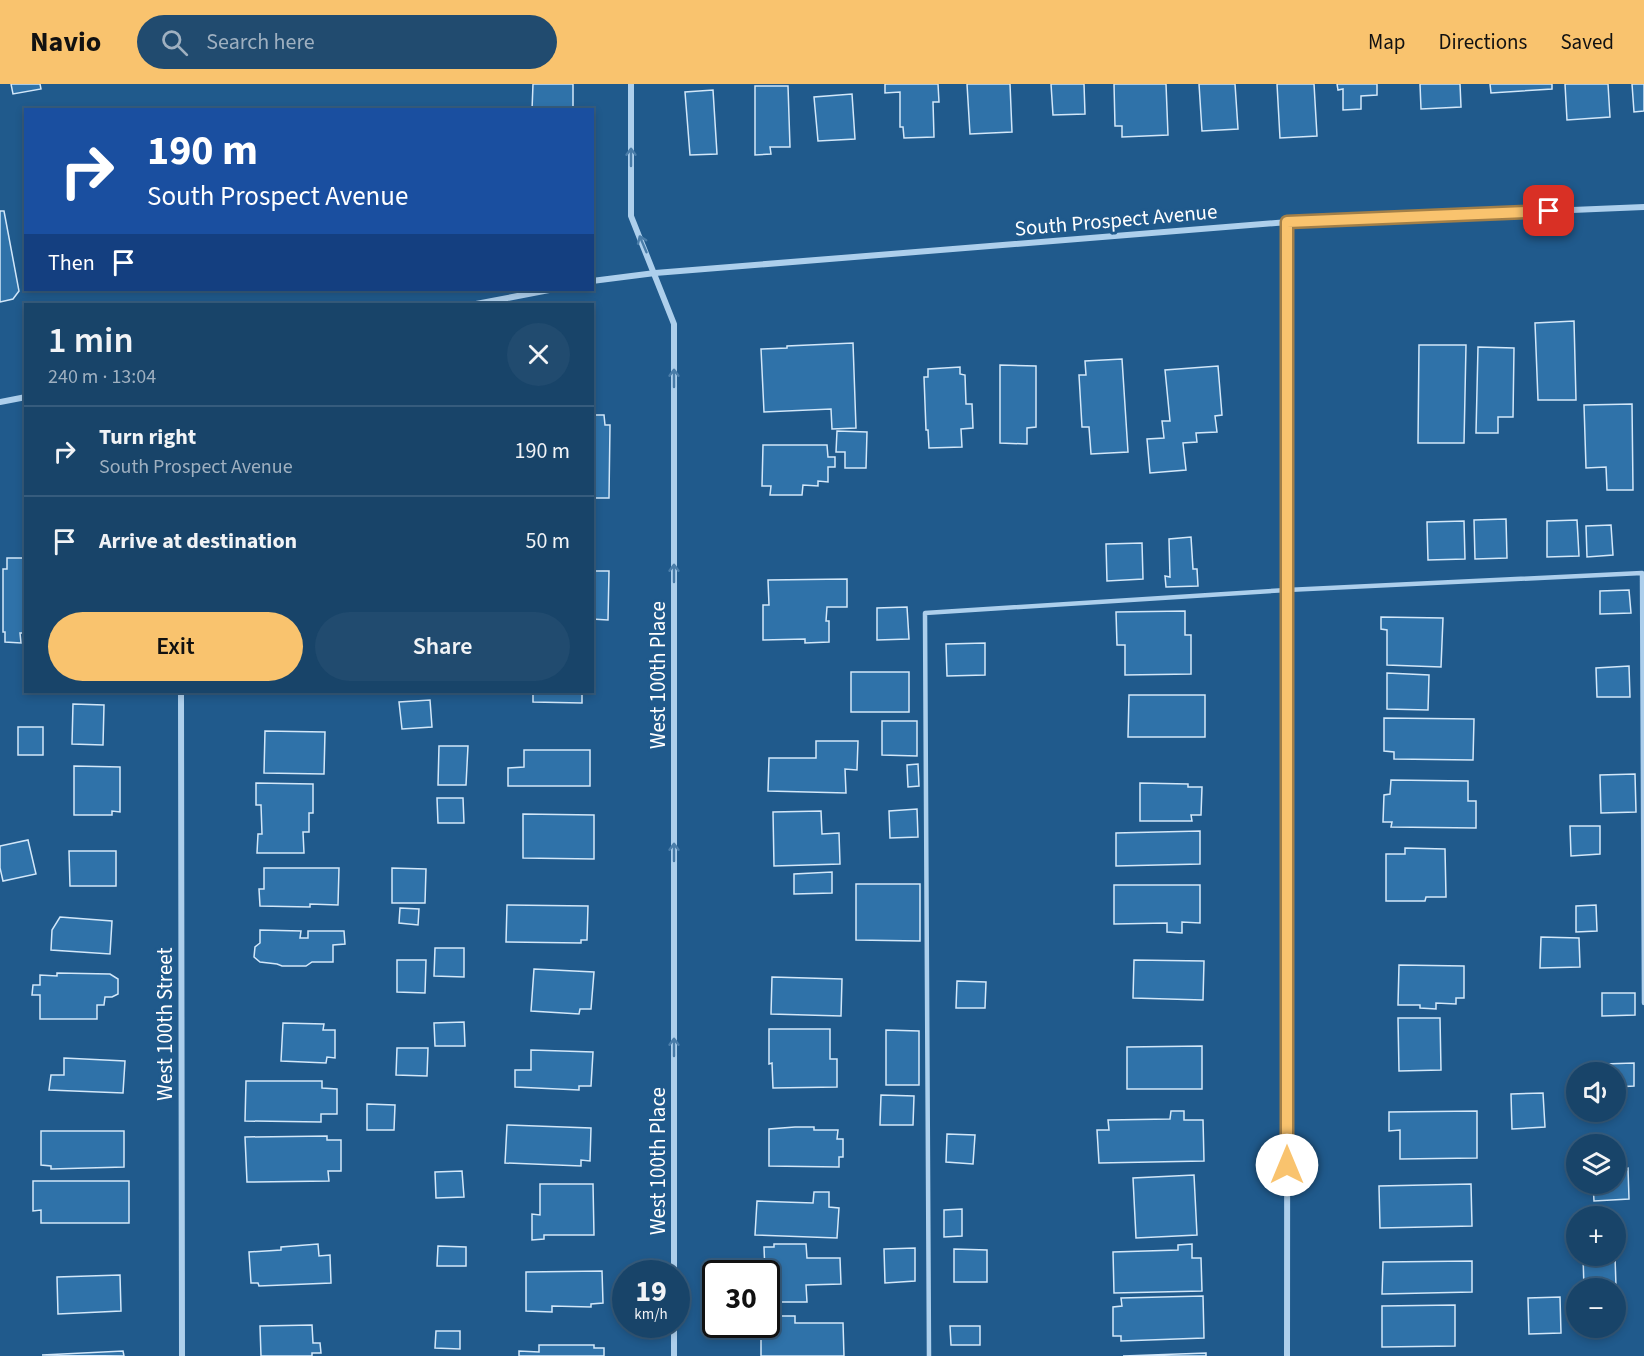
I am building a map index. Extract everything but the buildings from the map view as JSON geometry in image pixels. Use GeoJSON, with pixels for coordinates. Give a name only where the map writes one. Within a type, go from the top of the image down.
{"type":"FeatureCollection","features":[{"type":"Feature","properties":{"kind":"street","name":"West 100th Place"},"geometry":{"type":"LineString","coordinates":[[631,84],[631,216],[674,324],[674,1260]]}},
{"type":"Feature","properties":{"kind":"street","name":"South Prospect Avenue"},"geometry":{"type":"LineString","coordinates":[[594,281],[655,273],[1287,222],[1644,207]]}},
{"type":"Feature","properties":{"kind":"street"},"geometry":{"type":"LineString","coordinates":[[1287,222],[1287,1356]]}},
{"type":"Feature","properties":{"kind":"street"},"geometry":{"type":"LineString","coordinates":[[481,303],[544,291]]}},
{"type":"Feature","properties":{"kind":"street"},"geometry":{"type":"LineString","coordinates":[[0,402],[24,397]]}},
{"type":"Feature","properties":{"kind":"street","name":"West 100th Street"},"geometry":{"type":"LineString","coordinates":[[181,693],[183,1356]]}},
{"type":"Feature","properties":{"kind":"street"},"geometry":{"type":"LineString","coordinates":[[674,1338],[674,1356]]}},
{"type":"Feature","properties":{"kind":"lane"},"geometry":{"type":"LineString","coordinates":[[929,1356],[925,613],[1287,590],[1642,573],[1644,1004]]}},
{"type":"Feature","properties":{"kind":"route"},"geometry":{"type":"LineString","coordinates":[[1287,1165],[1287,222],[1549,211]]}}]}
